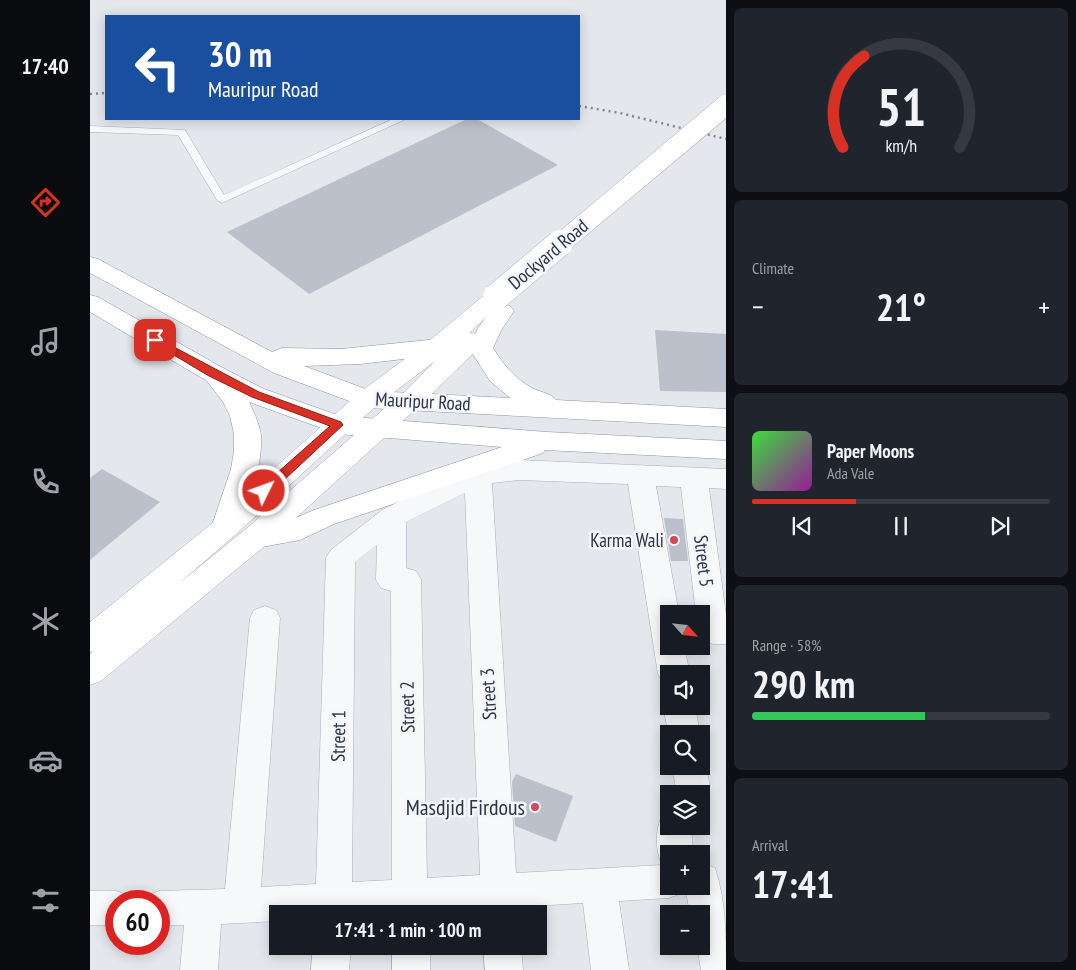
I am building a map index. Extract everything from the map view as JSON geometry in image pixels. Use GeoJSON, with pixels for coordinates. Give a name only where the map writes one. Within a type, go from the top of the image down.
{"type":"FeatureCollection","features":[{"type":"Feature","properties":{"kind":"main road","name":"Dockyard Road"},"geometry":{"type":"LineString","coordinates":[[90,672],[256,538],[378,430],[409,401],[504,302],[726,105]]}},
{"type":"Feature","properties":{"kind":"main road","name":"Dockyard Road"},"geometry":{"type":"LineString","coordinates":[[90,640],[225,528],[368,399],[438,347],[504,302],[726,120]]}},
{"type":"Feature","properties":{"kind":"main road","name":"Mauripur Road"},"geometry":{"type":"LineString","coordinates":[[90,264],[235,344],[283,367],[368,399],[726,418]]}},
{"type":"Feature","properties":{"kind":"main road","name":"Mauripur Road"},"geometry":{"type":"LineString","coordinates":[[90,302],[208,371],[255,395],[338,425],[378,430],[547,441],[726,450]]}},
{"type":"Feature","properties":{"kind":"main road"},"geometry":{"type":"LineString","coordinates":[[504,302],[481,348],[492,368],[512,387],[533,398],[574,409]]}},
{"type":"Feature","properties":{"kind":"main road"},"geometry":{"type":"LineString","coordinates":[[235,344],[271,355],[310,359],[350,358],[438,347]]}},
{"type":"Feature","properties":{"kind":"main road"},"geometry":{"type":"LineString","coordinates":[[208,371],[234,396],[247,424],[249,454],[225,528]]}},
{"type":"Feature","properties":{"kind":"main road"},"geometry":{"type":"LineString","coordinates":[[256,538],[290,532],[324,517],[547,441]]}},
{"type":"Feature","properties":{"kind":"street"},"geometry":{"type":"LineString","coordinates":[[392,517],[478,475],[520,470],[726,479]]}},
{"type":"Feature","properties":{"kind":"street","name":"Street 3"},"geometry":{"type":"LineString","coordinates":[[478,475],[499,902]]}},
{"type":"Feature","properties":{"kind":"street"},"geometry":{"type":"LineString","coordinates":[[640,475],[662,605]]}},
{"type":"Feature","properties":{"kind":"street","name":"Street 5"},"geometry":{"type":"LineString","coordinates":[[694,478],[713,632],[726,632]]}},
{"type":"Feature","properties":{"kind":"street","name":"Street 1"},"geometry":{"type":"LineString","coordinates":[[334,905],[342,558],[392,517]]}},
{"type":"Feature","properties":{"kind":"street","name":"Street 2"},"geometry":{"type":"LineString","coordinates":[[392,517],[391,580],[406,579],[410,905]]}},
{"type":"Feature","properties":{"kind":"street"},"geometry":{"type":"LineString","coordinates":[[242,906],[265,618]]}},
{"type":"Feature","properties":{"kind":"street"},"geometry":{"type":"LineString","coordinates":[[410,905],[499,902],[599,886],[660,882]]}},
{"type":"Feature","properties":{"kind":"street"},"geometry":{"type":"LineString","coordinates":[[599,886],[610,970]]}},
{"type":"Feature","properties":{"kind":"street"},"geometry":{"type":"LineString","coordinates":[[703,895],[720,970]]}},
{"type":"Feature","properties":{"kind":"street"},"geometry":{"type":"LineString","coordinates":[[170,908],[269,906]]}},
{"type":"Feature","properties":{"kind":"street"},"geometry":{"type":"LineString","coordinates":[[90,908],[105,908]]}},
{"type":"Feature","properties":{"kind":"street"},"geometry":{"type":"LineString","coordinates":[[199,970],[204,908]]}},
{"type":"Feature","properties":{"kind":"street"},"geometry":{"type":"LineString","coordinates":[[330,970],[331,955]]}},
{"type":"Feature","properties":{"kind":"street"},"geometry":{"type":"LineString","coordinates":[[411,955],[412,970]]}},
{"type":"Feature","properties":{"kind":"street"},"geometry":{"type":"LineString","coordinates":[[503,955],[504,970]]}},
{"type":"Feature","properties":{"kind":"lane"},"geometry":{"type":"LineString","coordinates":[[90,129],[181,132],[222,200],[399,120]]}},
{"type":"Feature","properties":{"kind":"building"},"geometry":{"type":"Polygon","coordinates":[[[465,120],[479,120],[558,165],[309,294],[227,232],[465,120]]]}},
{"type":"Feature","properties":{"kind":"building"},"geometry":{"type":"Polygon","coordinates":[[[655,330],[726,334],[726,392],[660,391],[655,330]]]}},
{"type":"Feature","properties":{"kind":"building"},"geometry":{"type":"Polygon","coordinates":[[[102,469],[160,502],[90,560],[90,478],[102,469]]]}},
{"type":"Feature","properties":{"kind":"building"},"geometry":{"type":"Polygon","coordinates":[[[664,518],[683,519],[688,561],[671,561],[664,518]]]}},
{"type":"Feature","properties":{"kind":"building","name":"Masdjid Firdous"},"geometry":{"type":"Polygon","coordinates":[[[516,774],[573,796],[556,842],[515,826],[512,782],[516,774]]]}},
{"type":"Feature","properties":{"kind":"railway"},"geometry":{"type":"LineString","coordinates":[[90,94],[105,93]]}},
{"type":"Feature","properties":{"kind":"railway"},"geometry":{"type":"LineString","coordinates":[[580,106],[620,113],[726,139]]}},
{"type":"Feature","properties":{"kind":"place","name":"Karma Wali"},"geometry":{"type":"Point","coordinates":[674,540]}},
{"type":"Feature","properties":{"kind":"place","name":"Masdjid Firdous"},"geometry":{"type":"Point","coordinates":[535,807]}},
{"type":"Feature","properties":{"kind":"route"},"geometry":{"type":"LineString","coordinates":[[155,340],[255,395],[338,425],[264,491]]}}]}
